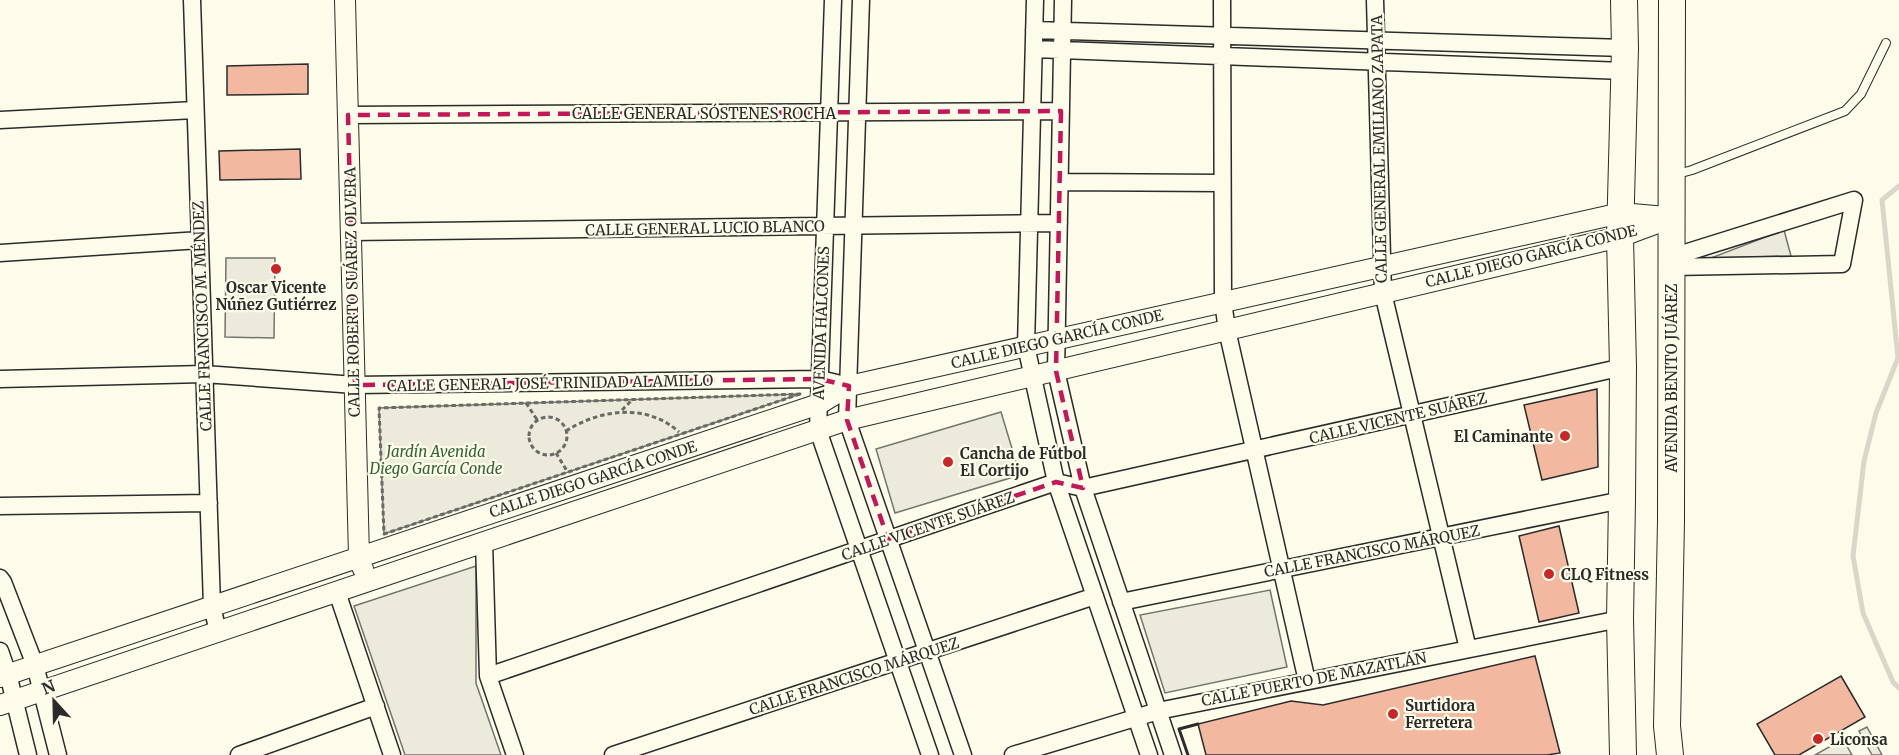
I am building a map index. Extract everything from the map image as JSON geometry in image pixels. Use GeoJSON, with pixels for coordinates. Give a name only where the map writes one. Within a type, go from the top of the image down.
{"type":"FeatureCollection","features":[{"type":"Feature","properties":{"kind":"main road"},"geometry":{"type":"LineString","coordinates":[[1623,755],[1620,619],[1624,0]]}},
{"type":"Feature","properties":{"kind":"main road","name":"AVENIDA BENITO JUÁREZ"},"geometry":{"type":"LineString","coordinates":[[1670,755],[1667,726],[1671,521],[1672,0]]}},
{"type":"Feature","properties":{"kind":"street","name":"CALLE FRANCISCO M. MÉNDEZ"},"geometry":{"type":"LineString","coordinates":[[192,0],[212,606],[218,632]]}},
{"type":"Feature","properties":{"kind":"street","name":"CALLE ROBERTO SUÁREZ OLVERA"},"geometry":{"type":"LineString","coordinates":[[345,0],[359,557],[368,581]]}},
{"type":"Feature","properties":{"kind":"street","name":"AVENIDA HALCONES"},"geometry":{"type":"LineString","coordinates":[[818,430],[833,0]]}},
{"type":"Feature","properties":{"kind":"street","name":"AVENIDA HALCONES"},"geometry":{"type":"LineString","coordinates":[[848,420],[861,0]]}},
{"type":"Feature","properties":{"kind":"street"},"geometry":{"type":"LineString","coordinates":[[1035,0],[1026,346],[1056,482],[1149,755]]}},
{"type":"Feature","properties":{"kind":"street"},"geometry":{"type":"LineString","coordinates":[[1063,0],[1056,371],[1083,488],[1173,755]]}},
{"type":"Feature","properties":{"kind":"street"},"geometry":{"type":"LineString","coordinates":[[1222,0],[1223,302],[1227,330],[1307,681]]}},
{"type":"Feature","properties":{"kind":"street","name":"CALLE GENERAL EMILIANO ZAPATA"},"geometry":{"type":"LineString","coordinates":[[1375,0],[1383,293],[1468,649]]}},
{"type":"Feature","properties":{"kind":"street"},"geometry":{"type":"LineString","coordinates":[[1034,30],[1376,40],[1625,59]]}},
{"type":"Feature","properties":{"kind":"street"},"geometry":{"type":"LineString","coordinates":[[1034,49],[1376,62],[1625,59]]}},
{"type":"Feature","properties":{"kind":"street"},"geometry":{"type":"LineString","coordinates":[[0,120],[195,110]]}},
{"type":"Feature","properties":{"kind":"street","name":"CALLE GENERAL SÓSTENES ROCHA"},"geometry":{"type":"LineString","coordinates":[[348,115],[1061,111]]}},
{"type":"Feature","properties":{"kind":"street"},"geometry":{"type":"LineString","coordinates":[[1060,182],[1222,183]]}},
{"type":"Feature","properties":{"kind":"street"},"geometry":{"type":"LineString","coordinates":[[1854,200],[1842,264],[1672,262],[1854,200]]}},
{"type":"Feature","properties":{"kind":"street","name":"CALLE DIEGO GARCÍA CONDE"},"geometry":{"type":"LineString","coordinates":[[4,676],[819,404],[849,386],[1381,266],[1671,218]]}},
{"type":"Feature","properties":{"kind":"street","name":"CALLE GENERAL LUCIO BLANCO"},"geometry":{"type":"LineString","coordinates":[[351,232],[1059,223]]}},
{"type":"Feature","properties":{"kind":"street","name":"CALLE DIEGO GARCÍA CONDE"},"geometry":{"type":"LineString","coordinates":[[8,703],[848,420],[1383,293],[1621,225]]}},
{"type":"Feature","properties":{"kind":"street"},"geometry":{"type":"LineString","coordinates":[[0,253],[200,240]]}},
{"type":"Feature","properties":{"kind":"street","name":"CALLE VICENTE SUÁREZ"},"geometry":{"type":"LineString","coordinates":[[488,676],[1056,482],[1083,488],[1623,367]]}},
{"type":"Feature","properties":{"kind":"street","name":"CALLE GENERAL JOSÉ TRINIDAD ALAMILLO"},"geometry":{"type":"LineString","coordinates":[[0,380],[204,374],[354,385],[820,379],[849,386]]}},
{"type":"Feature","properties":{"kind":"street"},"geometry":{"type":"LineString","coordinates":[[848,420],[963,755]]}},
{"type":"Feature","properties":{"kind":"street"},"geometry":{"type":"LineString","coordinates":[[818,430],[930,755]]}},
{"type":"Feature","properties":{"kind":"street","name":"CALLE FRANCISCO MÁRQUEZ"},"geometry":{"type":"LineString","coordinates":[[1121,602],[1622,500]]}},
{"type":"Feature","properties":{"kind":"street"},"geometry":{"type":"LineString","coordinates":[[0,506],[208,503]]}},
{"type":"Feature","properties":{"kind":"street"},"geometry":{"type":"LineString","coordinates":[[484,542],[488,676],[515,755]]}},
{"type":"Feature","properties":{"kind":"street"},"geometry":{"type":"LineString","coordinates":[[0,578],[35,665],[58,755]]}},
{"type":"Feature","properties":{"kind":"street"},"geometry":{"type":"LineString","coordinates":[[337,592],[392,755]]}},
{"type":"Feature","properties":{"kind":"street","name":"CALLE FRANCISCO MÁRQUEZ"},"geometry":{"type":"LineString","coordinates":[[613,755],[1095,596]]}},
{"type":"Feature","properties":{"kind":"street","name":"CALLE PUERTO DE MAZATLÁN"},"geometry":{"type":"LineString","coordinates":[[1013,755],[1158,711],[1620,619]]}},
{"type":"Feature","properties":{"kind":"street"},"geometry":{"type":"LineString","coordinates":[[0,651],[8,703],[28,755]]}},
{"type":"Feature","properties":{"kind":"street"},"geometry":{"type":"LineString","coordinates":[[239,755],[376,706]]}},
{"type":"Feature","properties":{"kind":"lane"},"geometry":{"type":"LineString","coordinates":[[1671,176],[1845,111],[1862,94],[1886,43]]}},
{"type":"Feature","properties":{"kind":"path"},"geometry":{"type":"LineString","coordinates":[[800,394],[384,534],[380,408],[632,399],[800,394]]}},
{"type":"Feature","properties":{"kind":"path"},"geometry":{"type":"LineString","coordinates":[[621,412],[632,399]]}},
{"type":"Feature","properties":{"kind":"path"},"geometry":{"type":"LineString","coordinates":[[526,403],[538,421]]}},
{"type":"Feature","properties":{"kind":"path"},"geometry":{"type":"LineString","coordinates":[[566,431],[596,417],[621,412],[652,416],[668,423],[681,434]]}},
{"type":"Feature","properties":{"kind":"path"},"geometry":{"type":"LineString","coordinates":[[545,417],[561,422],[566,431],[565,444],[556,453],[543,454],[533,447],[531,428],[538,421],[545,417]]}},
{"type":"Feature","properties":{"kind":"path"},"geometry":{"type":"LineString","coordinates":[[556,453],[568,472]]}},
{"type":"Feature","properties":{"kind":"highlighted area"},"geometry":{"type":"Polygon","coordinates":[[[1061,111],[1056,371],[1083,488],[1056,482],[888,539],[847,420],[849,386],[820,379],[355,385],[348,115],[1061,111]]]}},
{"type":"Feature","properties":{"kind":"green space"},"geometry":{"type":"Polygon","coordinates":[[[1784,230],[1791,256],[1711,258],[1784,230]]]}},
{"type":"Feature","properties":{"kind":"green space"},"geometry":{"type":"Polygon","coordinates":[[[226,258],[275,258],[274,338],[225,337],[226,258]]]}},
{"type":"Feature","properties":{"kind":"green space","name":"Jardín Avenida Diego García Conde"},"geometry":{"type":"Polygon","coordinates":[[[800,394],[384,534],[379,408],[800,394]]]}},
{"type":"Feature","properties":{"kind":"green space","name":"Cancha de Fútbol El Cortijo"},"geometry":{"type":"Polygon","coordinates":[[[1001,412],[1020,475],[895,513],[876,449],[1001,412]]]}},
{"type":"Feature","properties":{"kind":"green space"},"geometry":{"type":"Polygon","coordinates":[[[476,566],[476,683],[501,755],[405,755],[354,606],[476,566]]]}},
{"type":"Feature","properties":{"kind":"green space"},"geometry":{"type":"Polygon","coordinates":[[[1270,590],[1287,667],[1165,693],[1140,615],[1270,590]]]}},
{"type":"Feature","properties":{"kind":"green space"},"geometry":{"type":"Polygon","coordinates":[[[1867,727],[1882,755],[1872,755],[1859,731],[1867,727]]]}},
{"type":"Feature","properties":{"kind":"green space"},"geometry":{"type":"Polygon","coordinates":[[[1843,739],[1852,755],[1815,755],[1843,739]]]}},
{"type":"Feature","properties":{"kind":"building"},"geometry":{"type":"Polygon","coordinates":[[[308,64],[308,94],[227,95],[227,66],[308,64]]]}},
{"type":"Feature","properties":{"kind":"building"},"geometry":{"type":"Polygon","coordinates":[[[300,149],[301,179],[220,180],[219,151],[300,149]]]}},
{"type":"Feature","properties":{"kind":"building","name":"El Caminante"},"geometry":{"type":"Polygon","coordinates":[[[1597,389],[1598,467],[1542,480],[1524,405],[1597,389]]]}},
{"type":"Feature","properties":{"kind":"building","name":"CLQ Fitness"},"geometry":{"type":"Polygon","coordinates":[[[1559,526],[1579,613],[1539,622],[1519,536],[1559,526]]]}},
{"type":"Feature","properties":{"kind":"building","name":"Surtidora Ferretera"},"geometry":{"type":"Polygon","coordinates":[[[1535,656],[1560,753],[1547,755],[1206,755],[1198,724],[1291,701],[1323,705],[1535,656]]]}},
{"type":"Feature","properties":{"kind":"building"},"geometry":{"type":"Polygon","coordinates":[[[1841,676],[1865,717],[1799,755],[1775,755],[1757,724],[1841,676]]]}},
{"type":"Feature","properties":{"kind":"waterway"},"geometry":{"type":"LineString","coordinates":[[1899,186],[1882,200],[1898,358],[1876,413],[1864,461],[1853,556],[1863,613],[1893,682],[1899,688]]}},
{"type":"Feature","properties":{"kind":"wall"},"geometry":{"type":"LineString","coordinates":[[1188,755],[1179,729],[1198,724]]}},
{"type":"Feature","properties":{"kind":"place","name":"Oscar Vicente Núñez Gutiérrez"},"geometry":{"type":"Point","coordinates":[276,269]}},
{"type":"Feature","properties":{"kind":"place","name":"El Caminante"},"geometry":{"type":"Point","coordinates":[1565,436]}},
{"type":"Feature","properties":{"kind":"place","name":"Cancha de Fútbol El Cortijo"},"geometry":{"type":"Point","coordinates":[948,462]}},
{"type":"Feature","properties":{"kind":"place","name":"CLQ Fitness"},"geometry":{"type":"Point","coordinates":[1549,574]}},
{"type":"Feature","properties":{"kind":"place","name":"Surtidora Ferretera"},"geometry":{"type":"Point","coordinates":[1393,714]}},
{"type":"Feature","properties":{"kind":"place","name":"Liconsa"},"geometry":{"type":"Point","coordinates":[1818,739]}}]}
